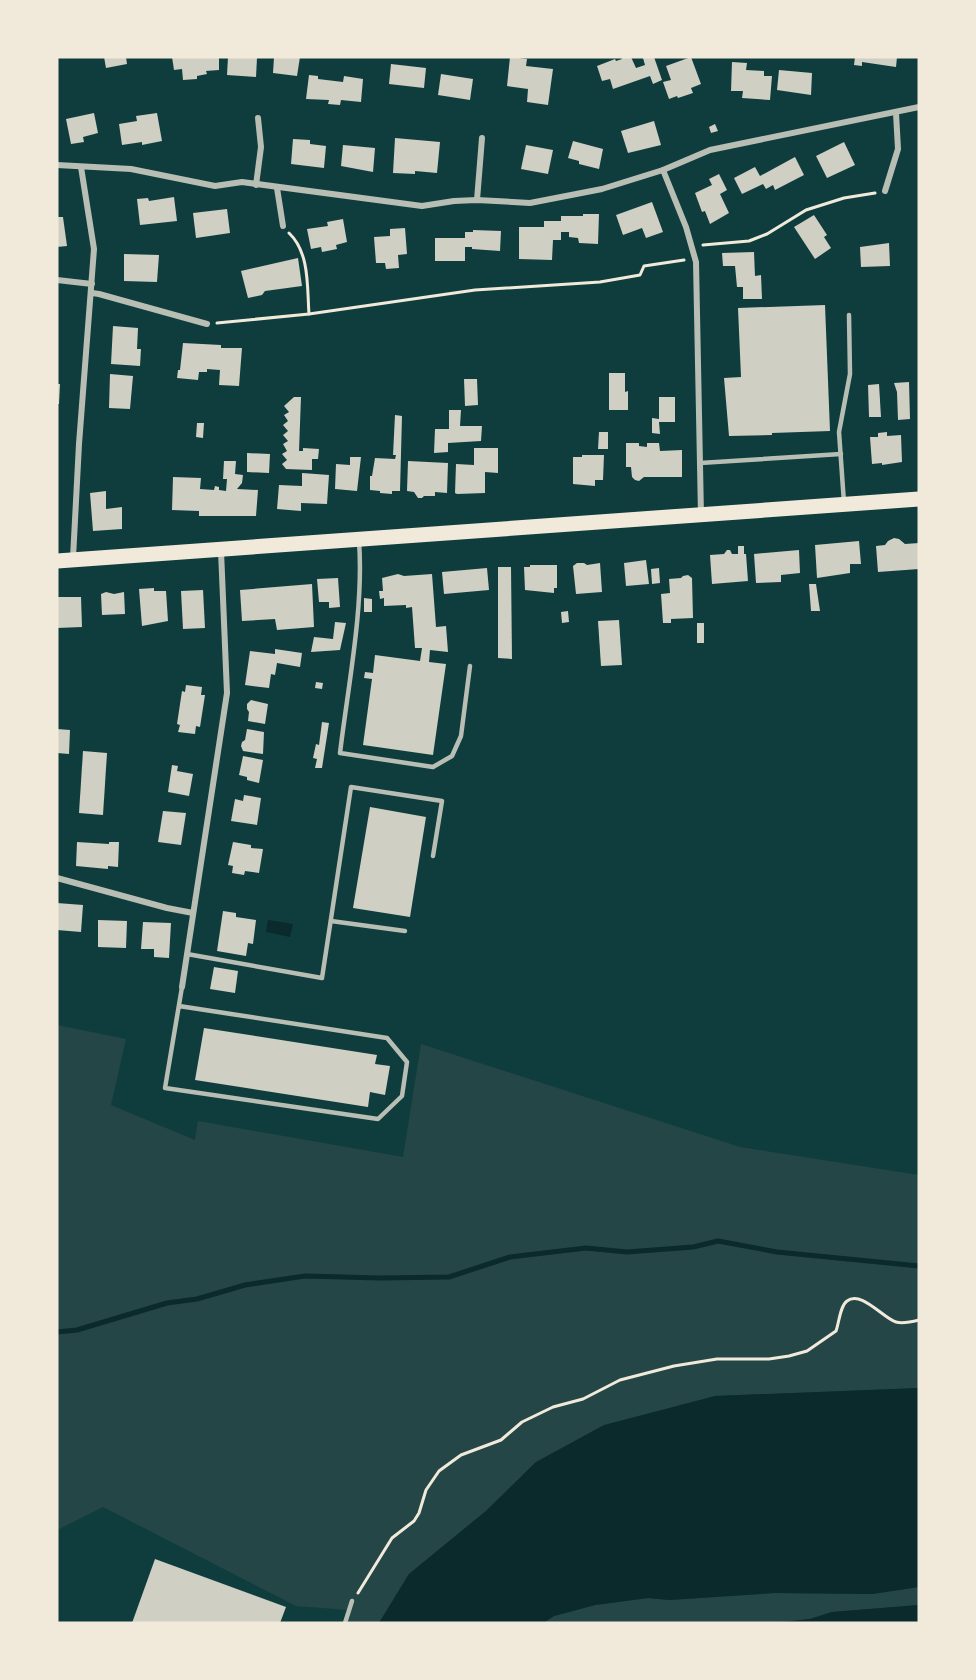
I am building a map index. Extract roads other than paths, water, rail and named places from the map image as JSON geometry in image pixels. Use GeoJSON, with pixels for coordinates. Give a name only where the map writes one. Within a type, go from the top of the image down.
{"type":"FeatureCollection","features":[{"type":"Feature","properties":{"kind":"main road"},"geometry":{"type":"LineString","coordinates":[[57,561],[73,562],[919,500]]}},
{"type":"Feature","properties":{"kind":"street"},"geometry":{"type":"LineString","coordinates":[[57,165],[131,169],[215,186],[242,182],[422,206],[477,200],[530,203],[602,189],[663,170],[710,150],[919,107]]}},
{"type":"Feature","properties":{"kind":"street"},"geometry":{"type":"LineString","coordinates":[[885,191],[898,149],[896,113]]}},
{"type":"Feature","properties":{"kind":"street"},"geometry":{"type":"LineString","coordinates":[[256,185],[261,147],[258,118]]}},
{"type":"Feature","properties":{"kind":"street"},"geometry":{"type":"LineString","coordinates":[[477,200],[482,138]]}},
{"type":"Feature","properties":{"kind":"street"},"geometry":{"type":"LineString","coordinates":[[73,562],[79,444],[94,249],[81,167]]}},
{"type":"Feature","properties":{"kind":"street"},"geometry":{"type":"LineString","coordinates":[[663,170],[686,227],[696,262],[701,516]]}},
{"type":"Feature","properties":{"kind":"street"},"geometry":{"type":"LineString","coordinates":[[277,188],[283,226]]}},
{"type":"Feature","properties":{"kind":"street"},"geometry":{"type":"LineString","coordinates":[[57,280],[92,284]]}},
{"type":"Feature","properties":{"kind":"street"},"geometry":{"type":"LineString","coordinates":[[92,293],[207,324]]}},
{"type":"Feature","properties":{"kind":"street"},"geometry":{"type":"LineString","coordinates":[[182,987],[227,693],[221,551]]}},
{"type":"Feature","properties":{"kind":"street"},"geometry":{"type":"LineString","coordinates":[[57,878],[193,913]]}},
{"type":"Feature","properties":{"kind":"lane"},"geometry":{"type":"LineString","coordinates":[[844,505],[839,432],[850,374],[849,315]]}},
{"type":"Feature","properties":{"kind":"lane"},"geometry":{"type":"LineString","coordinates":[[700,463],[841,454]]}},
{"type":"Feature","properties":{"kind":"lane"},"geometry":{"type":"LineString","coordinates":[[359,541],[361,567],[358,609],[340,753],[433,768],[452,756],[461,736],[470,666]]}},
{"type":"Feature","properties":{"kind":"lane"},"geometry":{"type":"LineString","coordinates":[[187,954],[322,978],[351,787],[442,801],[433,856]]}},
{"type":"Feature","properties":{"kind":"lane"},"geometry":{"type":"LineString","coordinates":[[331,921],[405,932]]}},
{"type":"Feature","properties":{"kind":"lane"},"geometry":{"type":"LineString","coordinates":[[179,1006],[387,1038],[407,1062],[402,1096],[378,1119],[165,1088],[182,987]]}},
{"type":"Feature","properties":{"kind":"lane"},"geometry":{"type":"LineString","coordinates":[[345,1623],[352,1600]]}},
{"type":"Feature","properties":{"kind":"waterway"},"geometry":{"type":"LineString","coordinates":[[57,1332],[77,1330],[167,1303],[197,1299],[245,1285],[305,1276],[449,1277],[510,1257],[586,1248],[627,1252],[693,1247],[718,1241],[777,1252],[919,1266]]}}]}
